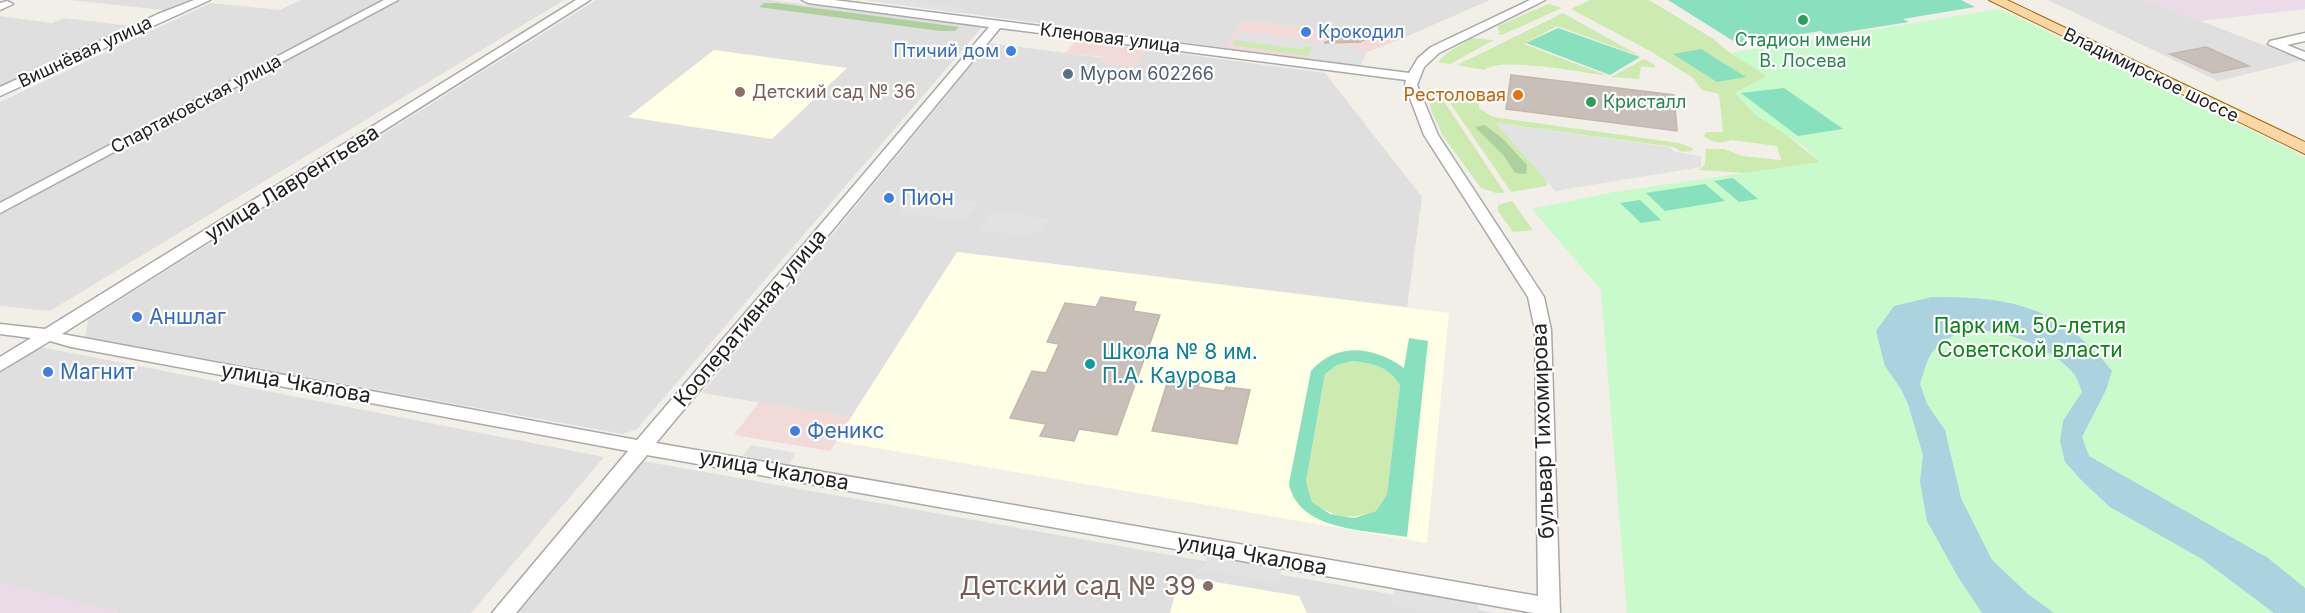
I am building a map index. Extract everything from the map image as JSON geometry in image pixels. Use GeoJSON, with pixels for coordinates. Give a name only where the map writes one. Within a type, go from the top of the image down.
{"type":"FeatureCollection","features":[{"type":"Feature","properties":{"kind":"main road","name":"Владимирское шоссе"},"geometry":{"type":"LineString","coordinates":[[1996,0],[2305,149]]}},
{"type":"Feature","properties":{"kind":"street","name":"Вишнёвая улица"},"geometry":{"type":"LineString","coordinates":[[0,92],[162,16],[204,0]]}},
{"type":"Feature","properties":{"kind":"street","name":"Спартаковская улица"},"geometry":{"type":"LineString","coordinates":[[0,209],[392,0]]}},
{"type":"Feature","properties":{"kind":"street","name":"улица Лаврентьева"},"geometry":{"type":"LineString","coordinates":[[0,365],[584,0]]}},
{"type":"Feature","properties":{"kind":"street","name":"Кленовая улица"},"geometry":{"type":"LineString","coordinates":[[808,0],[1412,77]]}},
{"type":"Feature","properties":{"kind":"street"},"geometry":{"type":"LineString","coordinates":[[1412,77],[1421,62],[1435,50],[1539,0]]}},
{"type":"Feature","properties":{"kind":"street","name":"Кооперативная улица"},"geometry":{"type":"LineString","coordinates":[[503,613],[997,24]]}},
{"type":"Feature","properties":{"kind":"street"},"geometry":{"type":"LineString","coordinates":[[2305,37],[2274,44],[2305,56]]}},
{"type":"Feature","properties":{"kind":"street","name":"бульвар Тихомирова"},"geometry":{"type":"LineString","coordinates":[[1412,77],[1414,98],[1431,135],[1536,297],[1543,330],[1549,610]]}},
{"type":"Feature","properties":{"kind":"street","name":"улица Чкалова"},"geometry":{"type":"LineString","coordinates":[[0,329],[49,334],[90,345],[641,447],[1549,610]]}},
{"type":"Feature","properties":{"kind":"shaded area"},"geometry":{"type":"Polygon","coordinates":[[[69,0],[189,0],[164,10],[69,0]]]}},
{"type":"Feature","properties":{"kind":"shaded area"},"geometry":{"type":"Polygon","coordinates":[[[301,0],[381,0],[0,201],[0,102],[211,3],[280,10],[301,0]]]}},
{"type":"Feature","properties":{"kind":"shaded area"},"geometry":{"type":"Polygon","coordinates":[[[397,0],[564,0],[50,311],[0,306],[0,214],[397,0]]]}},
{"type":"Feature","properties":{"kind":"shaded area"},"geometry":{"type":"Polygon","coordinates":[[[596,0],[770,0],[982,27],[637,429],[623,434],[85,337],[88,320],[596,0]]]}},
{"type":"Feature","properties":{"kind":"shaded area"},"geometry":{"type":"Polygon","coordinates":[[[865,0],[904,0],[963,8],[958,13],[865,0]]]}},
{"type":"Feature","properties":{"kind":"shaded area"},"geometry":{"type":"Polygon","coordinates":[[[867,0],[1490,0],[1394,42],[1359,27],[1346,33],[1244,20],[1226,48],[867,0]]]}},
{"type":"Feature","properties":{"kind":"shaded area"},"geometry":{"type":"Polygon","coordinates":[[[2048,0],[2145,0],[2303,60],[2218,81],[2048,0]]]}},
{"type":"Feature","properties":{"kind":"shaded area"},"geometry":{"type":"Polygon","coordinates":[[[2145,0],[2305,0],[2305,9],[2200,21],[2145,0]]]}},
{"type":"Feature","properties":{"kind":"shaded area"},"geometry":{"type":"Polygon","coordinates":[[[0,16],[52,23],[64,18],[130,26],[0,85],[0,16]]]}},
{"type":"Feature","properties":{"kind":"shaded area"},"geometry":{"type":"Polygon","coordinates":[[[1244,20],[1345,33],[1359,27],[1394,42],[1367,52],[1360,66],[1226,48],[1244,20]]]}},
{"type":"Feature","properties":{"kind":"shaded area"},"geometry":{"type":"Polygon","coordinates":[[[1241,31],[1355,47],[1354,50],[1367,52],[1360,66],[1310,59],[1311,56],[1308,56],[1312,47],[1304,46],[1302,49],[1235,40],[1241,31]]]}},
{"type":"Feature","properties":{"kind":"shaded area"},"geometry":{"type":"Polygon","coordinates":[[[1076,39],[1146,49],[1134,67],[1101,63],[1103,57],[1066,53],[1076,39]]]}},
{"type":"Feature","properties":{"kind":"shaded area"},"geometry":{"type":"Polygon","coordinates":[[[990,43],[1104,58],[1101,62],[1134,67],[1146,49],[1325,73],[1422,197],[1407,307],[957,252],[851,417],[702,393],[990,43]]]}},
{"type":"Feature","properties":{"kind":"shaded area","name":"Детский сад № 36"},"geometry":{"type":"Polygon","coordinates":[[[714,50],[847,68],[772,139],[628,117],[714,50]]]}},
{"type":"Feature","properties":{"kind":"shaded area"},"geometry":{"type":"Polygon","coordinates":[[[1496,123],[1669,147],[1675,152],[1701,156],[1701,167],[1555,191],[1496,123]]]}},
{"type":"Feature","properties":{"kind":"shaded area"},"geometry":{"type":"Polygon","coordinates":[[[913,193],[978,202],[965,221],[899,212],[913,193]]]}},
{"type":"Feature","properties":{"kind":"shaded area"},"geometry":{"type":"Polygon","coordinates":[[[992,211],[1049,219],[1042,232],[1031,231],[1028,236],[980,230],[992,211]]]}},
{"type":"Feature","properties":{"kind":"shaded area"},"geometry":{"type":"Polygon","coordinates":[[[957,252],[1449,313],[1427,543],[836,441],[957,252]]]}},
{"type":"Feature","properties":{"kind":"shaded area"},"geometry":{"type":"Polygon","coordinates":[[[41,347],[604,457],[471,613],[118,613],[0,583],[0,373],[41,347]]]}},
{"type":"Feature","properties":{"kind":"shaded area"},"geometry":{"type":"Polygon","coordinates":[[[759,402],[851,417],[830,451],[734,435],[759,402]]]}},
{"type":"Feature","properties":{"kind":"shaded area"},"geometry":{"type":"Polygon","coordinates":[[[751,445],[796,453],[789,464],[743,456],[751,445]]]}},
{"type":"Feature","properties":{"kind":"shaded area"},"geometry":{"type":"Polygon","coordinates":[[[637,460],[1496,613],[513,613],[637,460]]]}},
{"type":"Feature","properties":{"kind":"shaded area"},"geometry":{"type":"Polygon","coordinates":[[[1207,555],[1282,568],[1279,583],[1203,570],[1207,555]]]}},
{"type":"Feature","properties":{"kind":"shaded area","name":"Детский сад № 39"},"geometry":{"type":"Polygon","coordinates":[[[1180,576],[1299,596],[1307,613],[1170,613],[1180,576]]]}},
{"type":"Feature","properties":{"kind":"shaded area"},"geometry":{"type":"Polygon","coordinates":[[[0,583],[118,613],[0,613],[0,583]]]}},
{"type":"Feature","properties":{"kind":"shaded area"},"geometry":{"type":"Polygon","coordinates":[[[1394,588],[1478,602],[1478,613],[1442,613],[1392,605],[1394,588]]]}},
{"type":"Feature","properties":{"kind":"green space"},"geometry":{"type":"Polygon","coordinates":[[[1590,0],[1649,0],[1712,38],[1730,53],[1768,76],[1735,93],[1820,162],[1844,171],[1746,173],[1698,170],[1705,165],[1706,149],[1724,149],[1742,156],[1781,160],[1777,146],[1731,140],[1717,142],[1704,136],[1706,132],[1723,132],[1719,94],[1702,90],[1693,78],[1650,51],[1571,9],[1590,0]]]}},
{"type":"Feature","properties":{"kind":"green space","name":"Стадион имени В. Лосева"},"geometry":{"type":"Polygon","coordinates":[[[1668,0],[1961,0],[1975,7],[1903,19],[1909,22],[1827,35],[1821,31],[1738,44],[1668,0]]]}},
{"type":"Feature","properties":{"kind":"green space"},"geometry":{"type":"Polygon","coordinates":[[[764,3],[959,27],[955,31],[940,31],[759,7],[764,3]]]}},
{"type":"Feature","properties":{"kind":"green space"},"geometry":{"type":"Polygon","coordinates":[[[1548,4],[1562,8],[1502,35],[1497,34],[1501,32],[1498,26],[1548,4]]]}},
{"type":"Feature","properties":{"kind":"green space","name":"Парк им. 50-летия Советской власти"},"geometry":{"type":"Polygon","coordinates":[[[2000,9],[2305,157],[2305,613],[1627,613],[1601,290],[1532,209],[1614,192],[1820,162],[1806,148],[1756,115],[1735,93],[1767,76],[1730,53],[2000,9]]]}},
{"type":"Feature","properties":{"kind":"green space"},"geometry":{"type":"Polygon","coordinates":[[[1563,13],[1642,57],[1557,26],[1524,44],[1608,76],[1523,65],[1493,66],[1485,70],[1457,65],[1563,13]]]}},
{"type":"Feature","properties":{"kind":"green space"},"geometry":{"type":"Polygon","coordinates":[[[1558,28],[1640,57],[1610,75],[1526,43],[1558,28]]]}},
{"type":"Feature","properties":{"kind":"green space"},"geometry":{"type":"Polygon","coordinates":[[[1471,38],[1494,40],[1450,64],[1438,62],[1447,53],[1471,38]]]}},
{"type":"Feature","properties":{"kind":"green space"},"geometry":{"type":"Polygon","coordinates":[[[1235,40],[1302,49],[1304,46],[1312,47],[1308,56],[1232,45],[1235,40]]]}},
{"type":"Feature","properties":{"kind":"green space"},"geometry":{"type":"Polygon","coordinates":[[[1701,49],[1746,77],[1717,82],[1673,54],[1701,49]]]}},
{"type":"Feature","properties":{"kind":"green space"},"geometry":{"type":"Polygon","coordinates":[[[1644,59],[1655,65],[1655,68],[1641,66],[1639,79],[1611,77],[1644,59]]]}},
{"type":"Feature","properties":{"kind":"green space"},"geometry":{"type":"Polygon","coordinates":[[[1427,88],[1443,90],[1443,100],[1505,193],[1496,193],[1481,188],[1443,136],[1431,110],[1427,88]]]}},
{"type":"Feature","properties":{"kind":"green space"},"geometry":{"type":"Polygon","coordinates":[[[1784,88],[1843,129],[1798,136],[1741,93],[1784,88]]]}},
{"type":"Feature","properties":{"kind":"green space"},"geometry":{"type":"Polygon","coordinates":[[[1450,91],[1479,95],[1479,108],[1493,117],[1679,143],[1693,148],[1692,151],[1682,152],[1674,147],[1496,123],[1547,181],[1547,186],[1511,192],[1448,100],[1450,91]]]}},
{"type":"Feature","properties":{"kind":"green space"},"geometry":{"type":"Polygon","coordinates":[[[1485,125],[1504,140],[1527,165],[1526,174],[1515,173],[1504,156],[1475,127],[1485,125]]]}},
{"type":"Feature","properties":{"kind":"green space"},"geometry":{"type":"Polygon","coordinates":[[[1733,178],[1758,199],[1739,202],[1714,181],[1733,178]]]}},
{"type":"Feature","properties":{"kind":"green space"},"geometry":{"type":"Polygon","coordinates":[[[1705,184],[1725,201],[1665,211],[1646,193],[1705,184]]]}},
{"type":"Feature","properties":{"kind":"green space"},"geometry":{"type":"Polygon","coordinates":[[[1640,200],[1661,220],[1641,223],[1620,203],[1640,200]]]}},
{"type":"Feature","properties":{"kind":"green space"},"geometry":{"type":"Polygon","coordinates":[[[1512,201],[1533,230],[1513,232],[1498,211],[1498,205],[1512,201]]]}},
{"type":"Feature","properties":{"kind":"green space"},"geometry":{"type":"Polygon","coordinates":[[[1409,338],[1428,341],[1407,537],[1337,526],[1306,512],[1295,500],[1289,484],[1311,371],[1333,355],[1356,350],[1381,355],[1404,368],[1409,338]],[[1353,361],[1337,365],[1325,374],[1306,482],[1312,502],[1330,514],[1354,518],[1376,511],[1387,494],[1400,385],[1385,370],[1374,365],[1353,361]]]}},
{"type":"Feature","properties":{"kind":"green space"},"geometry":{"type":"Polygon","coordinates":[[[1354,361],[1380,367],[1400,385],[1387,494],[1376,511],[1350,517],[1336,515],[1312,502],[1306,482],[1325,374],[1337,365],[1354,361]]]}},
{"type":"Feature","properties":{"kind":"water"},"geometry":{"type":"Polygon","coordinates":[[[1932,297],[1986,299],[2010,303],[2054,319],[2074,332],[2112,371],[2106,390],[2082,437],[2089,456],[2268,558],[2305,588],[2305,613],[2274,613],[2202,559],[2110,507],[2065,462],[2060,441],[2063,421],[2082,392],[2075,375],[2054,356],[2013,336],[1984,330],[1970,330],[1955,335],[1934,350],[1920,384],[1927,404],[1945,430],[1961,498],[1992,560],[2028,594],[2054,613],[1982,613],[1958,577],[1927,521],[1920,482],[1923,455],[1908,404],[1885,366],[1876,331],[1894,306],[1932,297]]]}},
{"type":"Feature","properties":{"kind":"building"},"geometry":{"type":"Polygon","coordinates":[[[1359,27],[1376,34],[1360,42],[1324,43],[1359,27]]]}},
{"type":"Feature","properties":{"kind":"building"},"geometry":{"type":"Polygon","coordinates":[[[2206,47],[2249,66],[2213,73],[2170,54],[2206,47]]]}},
{"type":"Feature","properties":{"kind":"building","name":"Кристалл"},"geometry":{"type":"Polygon","coordinates":[[[1511,75],[1674,95],[1677,131],[1506,109],[1511,75]]]}},
{"type":"Feature","properties":{"kind":"building","name":"Школа № 8 им. П.А. Каурова"},"geometry":{"type":"Polygon","coordinates":[[[1101,297],[1136,302],[1133,311],[1160,315],[1117,435],[1079,429],[1074,441],[1040,436],[1046,424],[1010,418],[1032,371],[1046,373],[1059,344],[1047,342],[1065,303],[1096,307],[1101,297]]]}},
{"type":"Feature","properties":{"kind":"building"},"geometry":{"type":"Polygon","coordinates":[[[1169,377],[1200,381],[1198,387],[1224,391],[1226,387],[1250,390],[1237,444],[1152,431],[1169,377]]]}},
{"type":"Feature","properties":{"kind":"place","name":"Стадион имени В. Лосева"},"geometry":{"type":"Point","coordinates":[1803,20]}},
{"type":"Feature","properties":{"kind":"place","name":"Крокодил"},"geometry":{"type":"Point","coordinates":[1306,32]}},
{"type":"Feature","properties":{"kind":"place","name":"Птичий дом"},"geometry":{"type":"Point","coordinates":[1011,51]}},
{"type":"Feature","properties":{"kind":"place","name":"Муром 602266"},"geometry":{"type":"Point","coordinates":[1068,74]}},
{"type":"Feature","properties":{"kind":"place","name":"Детский сад № 36"},"geometry":{"type":"Point","coordinates":[740,92]}},
{"type":"Feature","properties":{"kind":"place","name":"Рестоловая"},"geometry":{"type":"Point","coordinates":[1518,95]}},
{"type":"Feature","properties":{"kind":"place","name":"Кристалл"},"geometry":{"type":"Point","coordinates":[1591,102]}},
{"type":"Feature","properties":{"kind":"place","name":"Пион"},"geometry":{"type":"Point","coordinates":[889,198]}},
{"type":"Feature","properties":{"kind":"place","name":"Аншлаг"},"geometry":{"type":"Point","coordinates":[137,317]}},
{"type":"Feature","properties":{"kind":"place","name":"Школа № 8 им. П.А. Каурова"},"geometry":{"type":"Point","coordinates":[1090,364]}},
{"type":"Feature","properties":{"kind":"place","name":"Магнит"},"geometry":{"type":"Point","coordinates":[48,372]}},
{"type":"Feature","properties":{"kind":"place","name":"Феникс"},"geometry":{"type":"Point","coordinates":[795,431]}},
{"type":"Feature","properties":{"kind":"place","name":"Детский сад № 39"},"geometry":{"type":"Point","coordinates":[1208,586]}}]}
